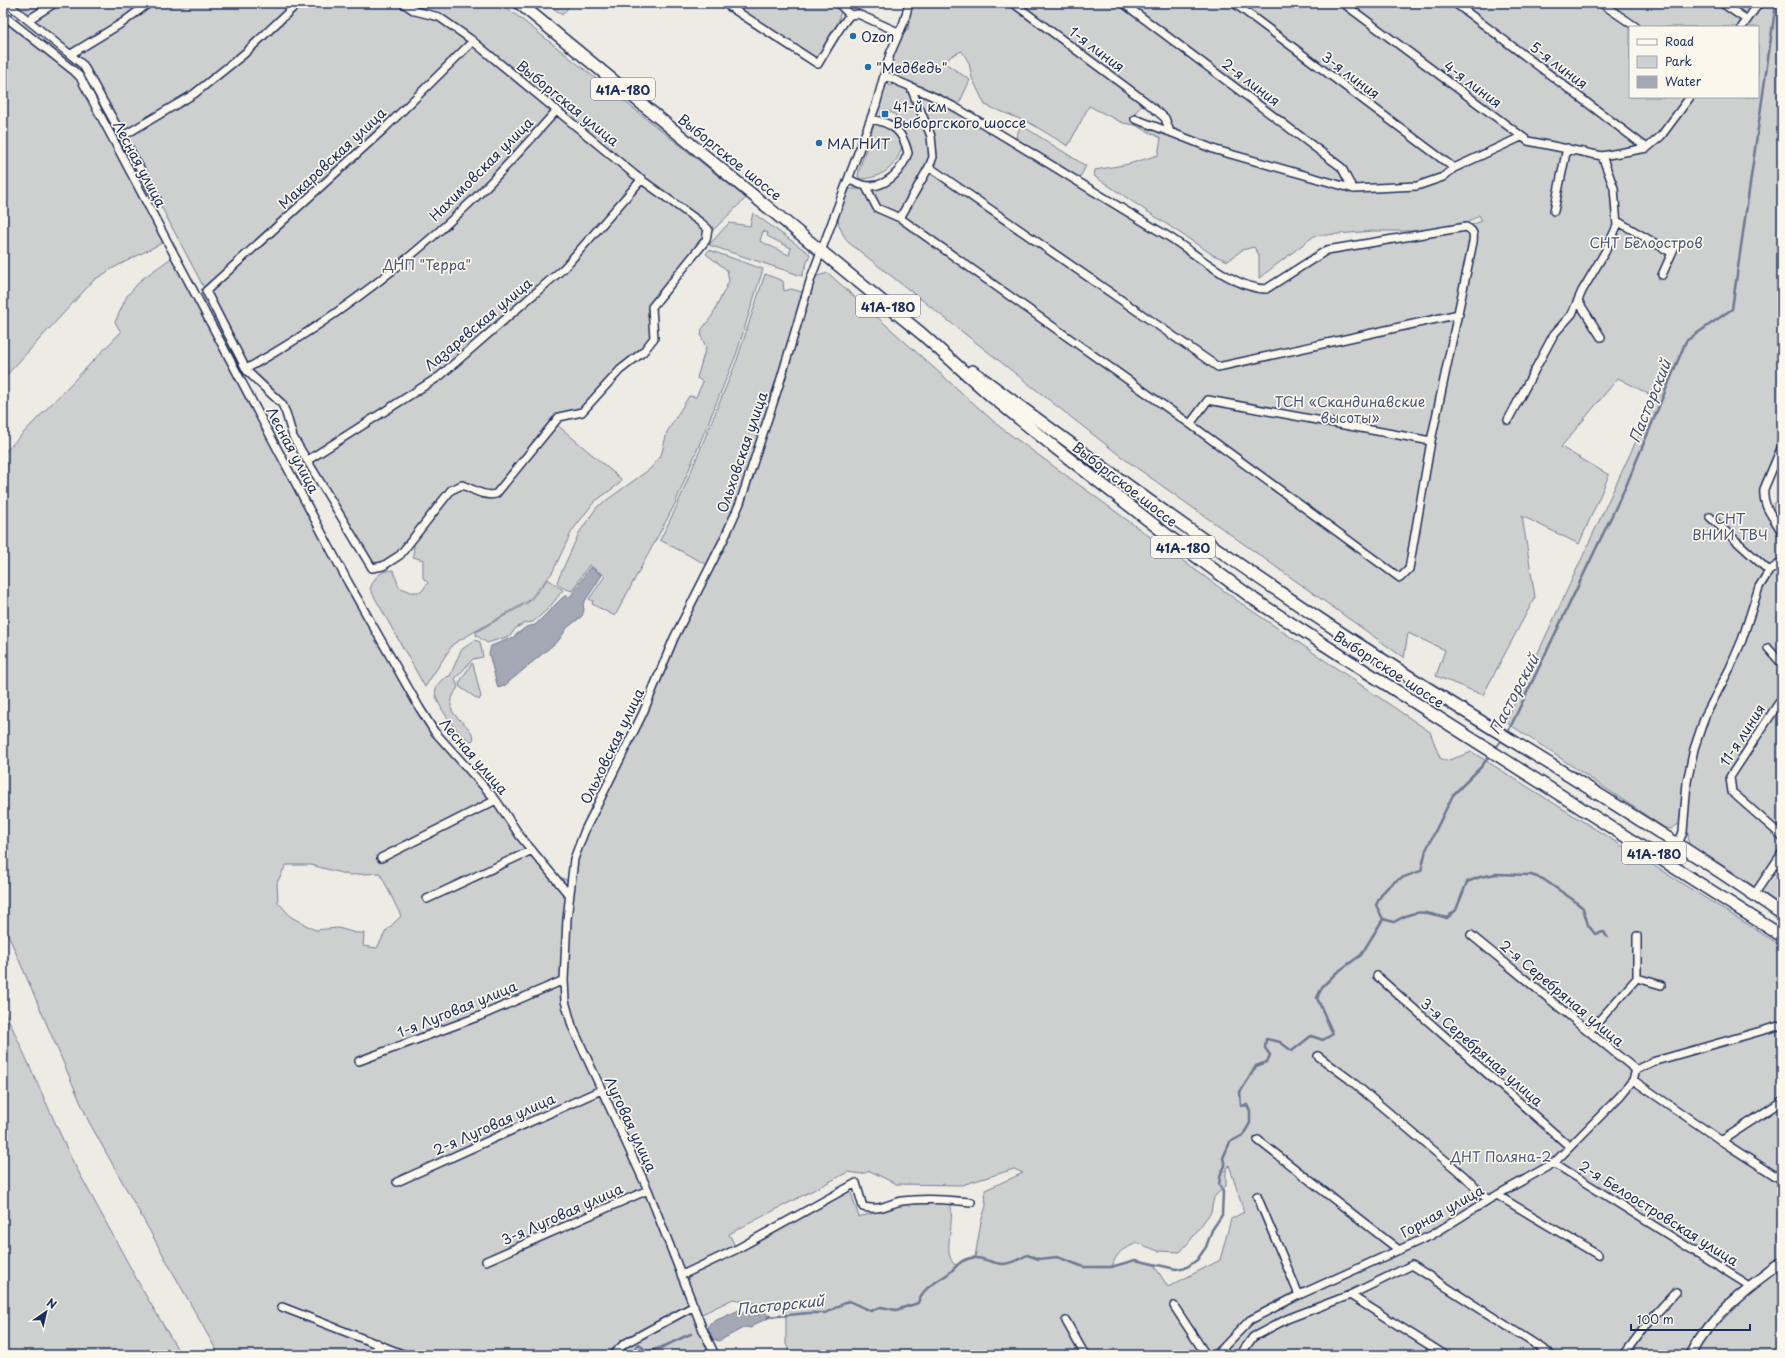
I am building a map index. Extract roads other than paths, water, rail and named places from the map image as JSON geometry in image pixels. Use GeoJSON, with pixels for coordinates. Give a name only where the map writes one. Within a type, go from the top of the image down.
{"type":"FeatureCollection","features":[{"type":"Feature","properties":{"kind":"main road","name":"Выборгское шоссе"},"geometry":{"type":"LineString","coordinates":[[519,3],[922,334],[991,396],[1171,538],[1256,600],[1463,734],[1782,936]]}},
{"type":"Feature","properties":{"kind":"main road","name":"Выборгское шоссе"},"geometry":{"type":"LineString","coordinates":[[922,334],[1268,585],[1433,692],[1678,844]]}},
{"type":"Feature","properties":{"kind":"main road","name":"41А-180"},"geometry":{"type":"LineString","coordinates":[[1678,844],[1782,914]]}},
{"type":"Feature","properties":{"kind":"street"},"geometry":{"type":"LineString","coordinates":[[7,3],[83,65],[157,199]]}},
{"type":"Feature","properties":{"kind":"street"},"geometry":{"type":"LineString","coordinates":[[28,20],[55,3]]}},
{"type":"Feature","properties":{"kind":"street"},"geometry":{"type":"LineString","coordinates":[[71,54],[122,23],[149,3]]}},
{"type":"Feature","properties":{"kind":"street"},"geometry":{"type":"LineString","coordinates":[[123,136],[194,94],[244,54],[298,3]]}},
{"type":"Feature","properties":{"kind":"street","name":"Выборгская улица"},"geometry":{"type":"LineString","coordinates":[[308,460],[372,568],[383,566],[400,554],[451,490],[462,485],[484,494],[496,494],[559,418],[582,412],[620,370],[643,352],[654,338],[652,307],[706,240],[708,230],[700,222],[642,179],[473,41],[439,17],[415,12],[404,3]]}},
{"type":"Feature","properties":{"kind":"street"},"geometry":{"type":"LineString","coordinates":[[724,3],[818,64],[835,38],[843,22],[850,15],[858,14],[898,32]]}},
{"type":"Feature","properties":{"kind":"street"},"geometry":{"type":"LineString","coordinates":[[838,3],[850,15]]}},
{"type":"Feature","properties":{"kind":"street","name":"Ольховская улица"},"geometry":{"type":"LineString","coordinates":[[569,895],[574,859],[586,830],[624,754],[646,706],[674,638],[724,540],[740,503],[770,413],[805,297],[876,105],[884,75],[898,32],[904,22],[909,3]]}},
{"type":"Feature","properties":{"kind":"street","name":"1-я линия"},"geometry":{"type":"LineString","coordinates":[[1013,3],[1146,102],[1165,118],[1170,132]]}},
{"type":"Feature","properties":{"kind":"street","name":"2-я линия"},"geometry":{"type":"LineString","coordinates":[[1123,3],[1342,167],[1346,173],[1350,186],[1354,189]]}},
{"type":"Feature","properties":{"kind":"street","name":"3-я линия"},"geometry":{"type":"LineString","coordinates":[[1234,3],[1454,168]]}},
{"type":"Feature","properties":{"kind":"street","name":"4-я линия"},"geometry":{"type":"LineString","coordinates":[[1343,3],[1521,137],[1528,141],[1602,156]]}},
{"type":"Feature","properties":{"kind":"street","name":"5-я линия"},"geometry":{"type":"LineString","coordinates":[[1455,3],[1647,148]]}},
{"type":"Feature","properties":{"kind":"street"},"geometry":{"type":"LineString","coordinates":[[1601,3],[1635,26]]}},
{"type":"Feature","properties":{"kind":"street"},"geometry":{"type":"LineString","coordinates":[[1722,3],[1747,20]]}},
{"type":"Feature","properties":{"kind":"street"},"geometry":{"type":"LineString","coordinates":[[1743,26],[1759,3]]}},
{"type":"Feature","properties":{"kind":"street","name":"Лесная улица"},"geometry":{"type":"LineString","coordinates":[[3,15],[80,77],[348,582],[419,707],[434,731],[496,800],[520,836],[569,895]]}},
{"type":"Feature","properties":{"kind":"street","name":"Макаровская улица"},"geometry":{"type":"LineString","coordinates":[[246,369],[206,291],[384,129],[473,41]]}},
{"type":"Feature","properties":{"kind":"street"},"geometry":{"type":"LineString","coordinates":[[866,186],[877,208],[900,218],[1190,424],[1400,578],[1409,569],[1431,441],[1459,314],[1474,234],[1471,229],[1466,227],[1327,250],[1266,289],[1257,289],[1224,274],[1166,236],[957,108],[930,94],[911,88],[884,75]]}},
{"type":"Feature","properties":{"kind":"street"},"geometry":{"type":"LineString","coordinates":[[900,218],[929,167],[933,157],[932,136],[911,88]]}},
{"type":"Feature","properties":{"kind":"street"},"geometry":{"type":"LineString","coordinates":[[1508,420],[1554,334],[1572,314],[1582,291],[1605,252],[1617,226],[1614,188],[1602,156],[1647,148],[1661,136],[1689,98]]}},
{"type":"Feature","properties":{"kind":"street","name":"Нахимовская улица"},"geometry":{"type":"LineString","coordinates":[[246,369],[293,342],[349,303],[414,253],[475,198],[557,110]]}},
{"type":"Feature","properties":{"kind":"street"},"geometry":{"type":"LineString","coordinates":[[849,179],[866,186],[881,184],[897,173],[905,161],[908,152],[905,139],[898,130],[882,121],[871,119]]}},
{"type":"Feature","properties":{"kind":"street"},"geometry":{"type":"LineString","coordinates":[[1135,119],[1216,150],[1354,189],[1417,186],[1443,177],[1454,168],[1521,137]]}},
{"type":"Feature","properties":{"kind":"street"},"geometry":{"type":"LineString","coordinates":[[1554,211],[1567,148]]}},
{"type":"Feature","properties":{"kind":"street"},"geometry":{"type":"LineString","coordinates":[[929,167],[1218,367],[1459,314]]}},
{"type":"Feature","properties":{"kind":"street","name":"Лазаревская улица"},"geometry":{"type":"LineString","coordinates":[[308,460],[440,376],[564,268],[642,179]]}},
{"type":"Feature","properties":{"kind":"street"},"geometry":{"type":"LineString","coordinates":[[1617,221],[1672,253]]}},
{"type":"Feature","properties":{"kind":"street"},"geometry":{"type":"LineString","coordinates":[[1662,275],[1676,244]]}},
{"type":"Feature","properties":{"kind":"street"},"geometry":{"type":"LineString","coordinates":[[1578,301],[1601,337]]}},
{"type":"Feature","properties":{"kind":"street"},"geometry":{"type":"LineString","coordinates":[[246,369],[282,404],[293,437],[308,460]]}},
{"type":"Feature","properties":{"kind":"street"},"geometry":{"type":"LineString","coordinates":[[1190,424],[1208,400],[1431,441]]}},
{"type":"Feature","properties":{"kind":"street"},"geometry":{"type":"LineString","coordinates":[[1782,446],[1764,489],[1766,506],[1782,534]]}},
{"type":"Feature","properties":{"kind":"street"},"geometry":{"type":"LineString","coordinates":[[1710,517],[1769,571]]}},
{"type":"Feature","properties":{"kind":"street"},"geometry":{"type":"LineString","coordinates":[[1678,844],[1683,832],[1687,782],[1700,732],[1710,704],[1730,668],[1746,632],[1756,594],[1769,571],[1782,562]]}},
{"type":"Feature","properties":{"kind":"street"},"geometry":{"type":"LineString","coordinates":[[1768,648],[1782,664]]}},
{"type":"Feature","properties":{"kind":"street","name":"11-я линия"},"geometry":{"type":"LineString","coordinates":[[1782,698],[1730,777],[1732,792],[1782,836]]}},
{"type":"Feature","properties":{"kind":"street"},"geometry":{"type":"LineString","coordinates":[[381,858],[496,800]]}},
{"type":"Feature","properties":{"kind":"street"},"geometry":{"type":"LineString","coordinates":[[428,900],[532,850]]}},
{"type":"Feature","properties":{"kind":"street"},"geometry":{"type":"LineString","coordinates":[[1754,895],[1782,853]]}},
{"type":"Feature","properties":{"kind":"street","name":"Луговая улица"},"geometry":{"type":"LineString","coordinates":[[569,895],[564,980],[565,1001],[572,1026],[648,1190],[715,1355]]}},
{"type":"Feature","properties":{"kind":"street","name":"2-я Серебряная улица"},"geometry":{"type":"LineString","coordinates":[[1471,935],[1636,1070]]}},
{"type":"Feature","properties":{"kind":"street"},"geometry":{"type":"LineString","coordinates":[[1589,1032],[1636,978],[1637,936]]}},
{"type":"Feature","properties":{"kind":"street","name":"3-я Серебряная улица"},"geometry":{"type":"LineString","coordinates":[[1377,976],[1570,1147]]}},
{"type":"Feature","properties":{"kind":"street"},"geometry":{"type":"LineString","coordinates":[[1636,978],[1661,985]]}},
{"type":"Feature","properties":{"kind":"street","name":"1-я Луговая улица"},"geometry":{"type":"LineString","coordinates":[[359,1061],[480,1016],[564,980]]}},
{"type":"Feature","properties":{"kind":"street"},"geometry":{"type":"LineString","coordinates":[[1636,1070],[1652,1062],[1782,1025]]}},
{"type":"Feature","properties":{"kind":"street"},"geometry":{"type":"LineString","coordinates":[[1318,1056],[1349,1079],[1464,1176],[1488,1200]]}},
{"type":"Feature","properties":{"kind":"street","name":"Горная улица"},"geometry":{"type":"LineString","coordinates":[[1216,1355],[1250,1320],[1299,1295],[1432,1235],[1488,1200],[1554,1163],[1620,1096],[1633,1080],[1636,1070]]}},
{"type":"Feature","properties":{"kind":"street"},"geometry":{"type":"LineString","coordinates":[[1633,1080],[1721,1141],[1782,1180]]}},
{"type":"Feature","properties":{"kind":"street","name":"2-я Луговая улица"},"geometry":{"type":"LineString","coordinates":[[397,1182],[601,1090]]}},
{"type":"Feature","properties":{"kind":"street"},"geometry":{"type":"LineString","coordinates":[[1721,1141],[1782,1101]]}},
{"type":"Feature","properties":{"kind":"street"},"geometry":{"type":"LineString","coordinates":[[1258,1140],[1399,1250]]}},
{"type":"Feature","properties":{"kind":"street","name":"2-я Белоостровская улица"},"geometry":{"type":"LineString","coordinates":[[1554,1163],[1750,1286]]}},
{"type":"Feature","properties":{"kind":"street"},"geometry":{"type":"LineString","coordinates":[[682,1275],[737,1249],[856,1183],[863,1207],[872,1209],[882,1208],[901,1201],[932,1199],[971,1202]]}},
{"type":"Feature","properties":{"kind":"street","name":"3-я Луговая улица"},"geometry":{"type":"LineString","coordinates":[[486,1261],[648,1190]]}},
{"type":"Feature","properties":{"kind":"street"},"geometry":{"type":"LineString","coordinates":[[1497,1195],[1598,1255]]}},
{"type":"Feature","properties":{"kind":"street"},"geometry":{"type":"LineString","coordinates":[[1258,1196],[1299,1295]]}},
{"type":"Feature","properties":{"kind":"street"},"geometry":{"type":"LineString","coordinates":[[1691,1355],[1706,1328],[1750,1286],[1782,1263]]}},
{"type":"Feature","properties":{"kind":"street"},"geometry":{"type":"LineString","coordinates":[[1240,1355],[1253,1337],[1287,1319],[1350,1295],[1411,1266],[1552,1355]]}},
{"type":"Feature","properties":{"kind":"street"},"geometry":{"type":"LineString","coordinates":[[1624,1355],[1650,1320],[1676,1292]]}},
{"type":"Feature","properties":{"kind":"street"},"geometry":{"type":"LineString","coordinates":[[1350,1295],[1445,1355]]}},
{"type":"Feature","properties":{"kind":"street"},"geometry":{"type":"LineString","coordinates":[[613,1355],[624,1344],[694,1306]]}},
{"type":"Feature","properties":{"kind":"street"},"geometry":{"type":"LineString","coordinates":[[1174,1306],[1206,1355]]}},
{"type":"Feature","properties":{"kind":"street"},"geometry":{"type":"LineString","coordinates":[[282,1307],[405,1355]]}},
{"type":"Feature","properties":{"kind":"street"},"geometry":{"type":"LineString","coordinates":[[1066,1321],[1085,1355]]}},
{"type":"Feature","properties":{"kind":"street"},"geometry":{"type":"LineString","coordinates":[[374,1355],[377,1343]]}},
{"type":"Feature","properties":{"kind":"water"},"geometry":{"type":"Polygon","coordinates":[[[590,567],[602,575],[583,604],[584,610],[582,616],[567,628],[559,640],[504,686],[498,688],[489,654],[491,646],[512,638],[526,627],[535,625],[566,595],[570,597],[590,567]]]}},
{"type":"Feature","properties":{"kind":"water"},"geometry":{"type":"Polygon","coordinates":[[[761,1309],[765,1311],[767,1315],[772,1315],[771,1317],[755,1324],[751,1328],[745,1327],[719,1341],[713,1339],[708,1329],[710,1323],[739,1310],[747,1314],[752,1311],[758,1316],[761,1309]]]}},
{"type":"Feature","properties":{"kind":"waterway","name":"Пасторский"},"geometry":{"type":"LineString","coordinates":[[1507,734],[1626,486],[1686,341],[1732,309],[1776,3]]}},
{"type":"Feature","properties":{"kind":"waterway","name":"Пасторский"},"geometry":{"type":"LineString","coordinates":[[1494,750],[1502,739]]}},
{"type":"Feature","properties":{"kind":"waterway","name":"Пасторский"},"geometry":{"type":"LineString","coordinates":[[768,1317],[825,1313],[849,1301],[871,1311],[881,1307],[896,1310],[918,1303],[923,1293],[930,1286],[948,1274],[960,1262],[970,1258],[979,1258],[995,1263],[1006,1264],[1027,1255],[1039,1259],[1057,1257],[1084,1267],[1111,1267],[1135,1260],[1176,1269],[1187,1267],[1197,1260],[1206,1247],[1212,1230],[1222,1215],[1223,1192],[1219,1184],[1221,1173],[1225,1166],[1223,1158],[1230,1142],[1243,1135],[1250,1123],[1250,1111],[1247,1105],[1241,1106],[1240,1092],[1256,1066],[1267,1062],[1270,1055],[1265,1048],[1266,1039],[1280,1042],[1292,1051],[1311,1036],[1323,1040],[1333,1034],[1317,998],[1322,987],[1336,973],[1361,955],[1383,919],[1376,905],[1380,897],[1394,882],[1421,871],[1426,850],[1453,795],[1481,767],[1490,755]]}},
{"type":"Feature","properties":{"kind":"waterway"},"geometry":{"type":"LineString","coordinates":[[1383,919],[1394,922],[1408,915],[1420,912],[1447,918],[1456,910],[1467,882],[1480,877],[1496,874],[1531,875],[1543,879],[1572,899],[1583,908],[1588,925],[1595,934],[1604,932],[1607,937]]}},
{"type":"Feature","properties":{"kind":"waterway","name":"Пасторский"},"geometry":{"type":"LineString","coordinates":[[629,1355],[639,1344],[646,1351],[657,1349],[691,1334]]}},
{"type":"Feature","properties":{"kind":"place","name":"Ozon"},"geometry":{"type":"Point","coordinates":[853,36]}},
{"type":"Feature","properties":{"kind":"place","name":"\"Медведь\""},"geometry":{"type":"Point","coordinates":[868,67]}},
{"type":"Feature","properties":{"kind":"place","name":"41-й км Выборгского шоссе"},"geometry":{"type":"Point","coordinates":[885,114]}},
{"type":"Feature","properties":{"kind":"place","name":"МАГНИТ"},"geometry":{"type":"Point","coordinates":[819,143]}},
{"type":"Feature","properties":{"kind":"park label","name":"СНТ Белоостров"},"geometry":{"type":"Point","coordinates":[1646,242]}},
{"type":"Feature","properties":{"kind":"park label","name":"ДНП \"Терра\""},"geometry":{"type":"Point","coordinates":[427,264]}},
{"type":"Feature","properties":{"kind":"park label","name":"ТСН «Скандинавские высоты»"},"geometry":{"type":"Point","coordinates":[1350,410]}},
{"type":"Feature","properties":{"kind":"park label","name":"СНТ ВНИИ ТВЧ"},"geometry":{"type":"Point","coordinates":[1730,526]}},
{"type":"Feature","properties":{"kind":"park label","name":"ДНТ Поляна-2"},"geometry":{"type":"Point","coordinates":[1501,1156]}}]}
